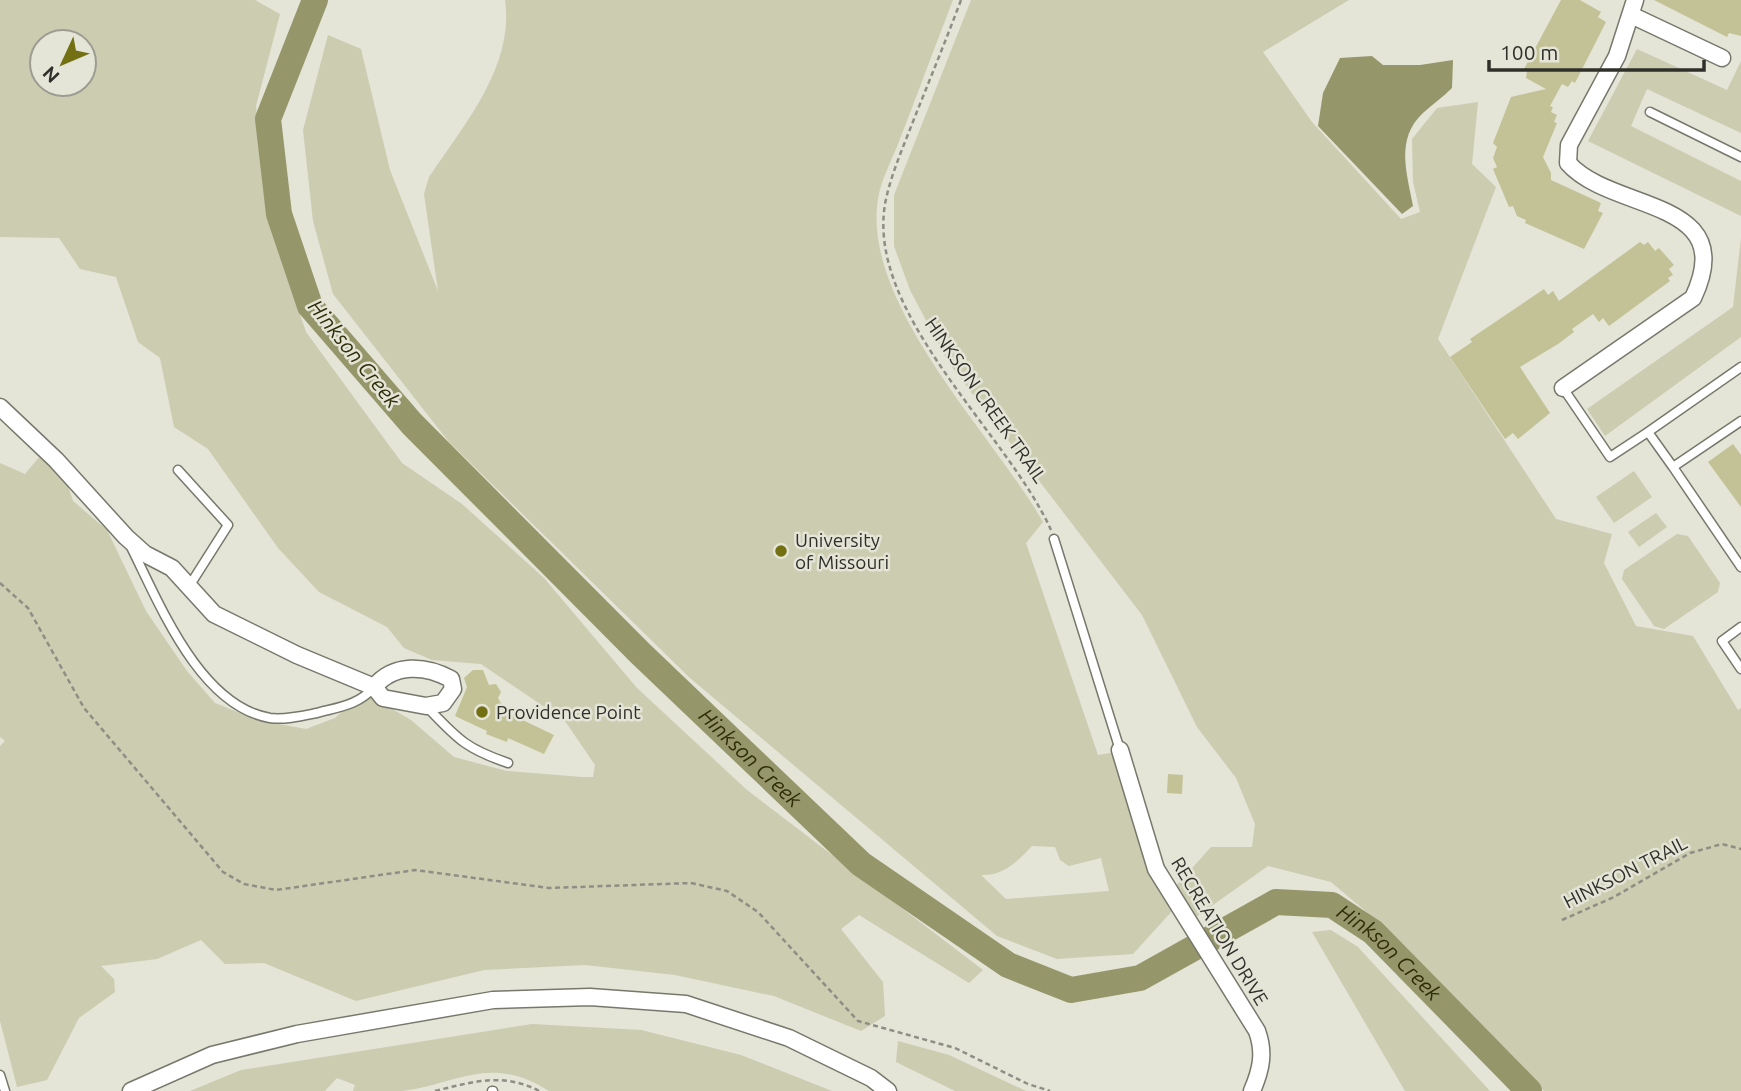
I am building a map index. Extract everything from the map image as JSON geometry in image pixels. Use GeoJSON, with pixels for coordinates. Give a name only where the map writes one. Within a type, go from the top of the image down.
{"type":"FeatureCollection","features":[{"type":"Feature","properties":{"kind":"street"},"geometry":{"type":"LineString","coordinates":[[1563,388],[1693,298],[1704,276],[1707,259],[1703,243],[1686,222],[1584,176],[1568,163],[1569,145],[1617,56],[1633,8],[1721,58]]}},
{"type":"Feature","properties":{"kind":"street"},"geometry":{"type":"LineString","coordinates":[[0,407],[56,460],[126,537],[145,554],[172,568],[214,614],[297,655],[374,687],[383,698],[426,706],[443,703],[453,690],[451,679],[440,673],[414,668],[387,673],[374,687]]}},
{"type":"Feature","properties":{"kind":"street","name":"RECREATION DRIVE"},"geometry":{"type":"LineString","coordinates":[[1120,750],[1150,852],[1167,889],[1257,1031],[1263,1047],[1261,1067],[1252,1091]]}},
{"type":"Feature","properties":{"kind":"street"},"geometry":{"type":"LineString","coordinates":[[131,1091],[212,1055],[297,1034],[493,1000],[590,997],[686,1004],[789,1038],[871,1078],[888,1091]]}},
{"type":"Feature","properties":{"kind":"lane"},"geometry":{"type":"LineString","coordinates":[[1650,112],[1741,157]]}},
{"type":"Feature","properties":{"kind":"lane"},"geometry":{"type":"LineString","coordinates":[[1563,388],[1610,457],[1741,368]]}},
{"type":"Feature","properties":{"kind":"lane"},"geometry":{"type":"LineString","coordinates":[[1673,467],[1741,421]]}},
{"type":"Feature","properties":{"kind":"lane"},"geometry":{"type":"LineString","coordinates":[[1648,432],[1741,567]]}},
{"type":"Feature","properties":{"kind":"lane"},"geometry":{"type":"LineString","coordinates":[[178,470],[228,525],[188,588]]}},
{"type":"Feature","properties":{"kind":"lane"},"geometry":{"type":"LineString","coordinates":[[126,537],[172,626],[202,675],[237,705],[269,718],[298,718],[355,703],[374,687]]}},
{"type":"Feature","properties":{"kind":"lane"},"geometry":{"type":"LineString","coordinates":[[1054,539],[1120,750]]}},
{"type":"Feature","properties":{"kind":"lane"},"geometry":{"type":"LineString","coordinates":[[1741,627],[1722,641],[1741,669]]}},
{"type":"Feature","properties":{"kind":"lane"},"geometry":{"type":"LineString","coordinates":[[426,706],[453,736],[474,751],[508,763]]}},
{"type":"Feature","properties":{"kind":"lane"},"geometry":{"type":"LineString","coordinates":[[0,1075],[5,1091]]}},
{"type":"Feature","properties":{"kind":"path","name":"HINKSON CREEK TRAIL"},"geometry":{"type":"LineString","coordinates":[[961,0],[886,199],[884,244],[895,284],[923,338],[1022,476],[1038,502],[1054,539]]}},
{"type":"Feature","properties":{"kind":"path"},"geometry":{"type":"LineString","coordinates":[[0,583],[28,608],[84,708],[223,872],[244,884],[276,890],[415,870],[549,888],[691,883],[727,891],[758,912],[858,1021],[955,1048],[1028,1084],[1050,1091]]}},
{"type":"Feature","properties":{"kind":"path","name":"HINKSON TRAIL"},"geometry":{"type":"LineString","coordinates":[[1562,920],[1614,897],[1690,853],[1721,845],[1741,849]]}},
{"type":"Feature","properties":{"kind":"shaded area"},"geometry":{"type":"Polygon","coordinates":[[[0,0],[255,0],[280,14],[256,106],[268,221],[306,332],[402,463],[462,504],[544,578],[637,688],[747,790],[983,970],[969,983],[859,915],[841,929],[883,982],[885,1016],[861,1031],[774,996],[675,975],[585,965],[484,970],[356,1001],[264,963],[225,964],[201,940],[157,959],[101,966],[114,979],[115,992],[79,1018],[47,1080],[17,1087],[0,1021],[0,746],[5,741],[0,737],[0,463],[25,474],[40,456],[65,477],[73,501],[107,530],[146,611],[187,671],[215,703],[257,720],[306,729],[335,718],[363,692],[411,720],[454,757],[507,771],[582,777],[593,777],[595,765],[565,721],[481,664],[432,660],[404,648],[387,627],[319,592],[278,548],[208,449],[174,427],[160,358],[138,342],[116,277],[80,269],[59,238],[0,237],[0,0]]]}},
{"type":"Feature","properties":{"kind":"shaded area"},"geometry":{"type":"Polygon","coordinates":[[[505,0],[953,0],[882,184],[878,199],[878,239],[890,281],[910,324],[935,367],[1043,522],[1026,543],[1098,755],[1116,752],[1150,876],[1173,910],[1133,954],[1057,959],[997,936],[690,678],[449,442],[333,294],[313,221],[303,130],[328,35],[361,49],[390,170],[438,291],[424,194],[429,177],[484,94],[502,48],[506,24],[505,0]],[[1032,846],[1003,870],[981,875],[1006,899],[1109,891],[1101,858],[1069,866],[1060,860],[1055,847],[1032,846]]]}},
{"type":"Feature","properties":{"kind":"shaded area"},"geometry":{"type":"Polygon","coordinates":[[[971,0],[1349,0],[1263,52],[1312,122],[1401,219],[1420,212],[1413,182],[1412,139],[1437,108],[1478,102],[1472,164],[1496,187],[1438,339],[1556,519],[1612,534],[1604,563],[1636,626],[1693,636],[1738,710],[1741,708],[1741,1091],[1544,1091],[1382,925],[1331,882],[1268,866],[1196,917],[1175,887],[1211,847],[1252,847],[1255,824],[1236,778],[1197,727],[1142,615],[948,362],[910,290],[894,246],[894,195],[971,0]]]}},
{"type":"Feature","properties":{"kind":"shaded area"},"geometry":{"type":"Polygon","coordinates":[[[1637,49],[1727,90],[1741,61],[1741,133],[1647,89],[1631,126],[1741,181],[1741,216],[1588,141],[1637,49]]]}},
{"type":"Feature","properties":{"kind":"shaded area"},"geometry":{"type":"Polygon","coordinates":[[[1372,56],[1383,65],[1420,65],[1453,60],[1452,88],[1423,113],[1409,134],[1405,157],[1413,206],[1402,214],[1318,126],[1323,93],[1340,58],[1372,56]]]}},
{"type":"Feature","properties":{"kind":"shaded area"},"geometry":{"type":"Polygon","coordinates":[[[1741,238],[1741,337],[1605,436],[1587,409],[1733,307],[1741,238]]]}},
{"type":"Feature","properties":{"kind":"shaded area"},"geometry":{"type":"Polygon","coordinates":[[[1634,471],[1652,497],[1614,523],[1596,497],[1634,471]]]}},
{"type":"Feature","properties":{"kind":"shaded area"},"geometry":{"type":"Polygon","coordinates":[[[1656,513],[1667,527],[1639,547],[1628,532],[1656,513]]]}},
{"type":"Feature","properties":{"kind":"shaded area"},"geometry":{"type":"Polygon","coordinates":[[[1677,534],[1688,536],[1720,583],[1718,592],[1664,629],[1654,626],[1622,579],[1624,570],[1677,534]]]}},
{"type":"Feature","properties":{"kind":"shaded area"},"geometry":{"type":"Polygon","coordinates":[[[1331,930],[1358,947],[1490,1091],[1405,1091],[1312,932],[1331,930]]]}},
{"type":"Feature","properties":{"kind":"shaded area"},"geometry":{"type":"Polygon","coordinates":[[[532,1024],[641,1030],[741,1055],[832,1091],[549,1091],[510,1074],[492,1073],[475,1074],[402,1091],[353,1091],[355,1085],[337,1078],[325,1091],[190,1091],[241,1070],[532,1024]]]}},
{"type":"Feature","properties":{"kind":"shaded area"},"geometry":{"type":"Polygon","coordinates":[[[898,1041],[949,1055],[1026,1091],[955,1091],[896,1062],[898,1041]]]}},
{"type":"Feature","properties":{"kind":"building"},"geometry":{"type":"Polygon","coordinates":[[[1561,0],[1580,0],[1601,12],[1598,17],[1606,22],[1575,83],[1572,81],[1568,87],[1562,84],[1550,106],[1553,107],[1551,112],[1557,115],[1554,122],[1557,123],[1543,157],[1551,173],[1551,180],[1601,203],[1598,211],[1603,213],[1584,249],[1525,223],[1526,220],[1517,216],[1513,206],[1509,207],[1493,169],[1497,167],[1493,158],[1497,147],[1493,143],[1511,97],[1546,89],[1526,78],[1527,71],[1524,69],[1561,0]]]}},
{"type":"Feature","properties":{"kind":"building"},"geometry":{"type":"Polygon","coordinates":[[[1654,0],[1741,0],[1741,36],[1729,33],[1727,37],[1654,0]]]}},
{"type":"Feature","properties":{"kind":"building"},"geometry":{"type":"Polygon","coordinates":[[[1640,242],[1644,245],[1648,242],[1655,251],[1659,248],[1674,265],[1669,269],[1673,275],[1668,278],[1670,281],[1609,326],[1603,318],[1599,322],[1593,314],[1572,329],[1574,332],[1558,344],[1520,367],[1550,413],[1518,439],[1513,433],[1505,439],[1450,357],[1472,342],[1470,339],[1544,289],[1548,295],[1553,291],[1559,301],[1640,242]]]}},
{"type":"Feature","properties":{"kind":"building"},"geometry":{"type":"Polygon","coordinates":[[[1733,444],[1741,455],[1741,507],[1708,462],[1733,444]]]}},
{"type":"Feature","properties":{"kind":"building","name":"Providence Point"},"geometry":{"type":"Polygon","coordinates":[[[473,670],[483,670],[489,685],[496,684],[501,692],[498,698],[506,712],[554,735],[544,754],[508,738],[507,742],[486,734],[487,731],[455,716],[467,687],[464,678],[473,670]]]}},
{"type":"Feature","properties":{"kind":"building"},"geometry":{"type":"Polygon","coordinates":[[[1168,774],[1183,775],[1182,794],[1167,793],[1168,774]]]}},
{"type":"Feature","properties":{"kind":"waterway","name":"Hinkson Creek"},"geometry":{"type":"LineString","coordinates":[[315,0],[268,119],[279,214],[310,306],[412,424],[640,653],[861,864],[1008,965],[1071,990],[1140,978],[1276,902],[1332,905],[1373,932],[1529,1091]]}},
{"type":"Feature","properties":{"kind":"place","name":"University of Missouri"},"geometry":{"type":"Point","coordinates":[781,551]}},
{"type":"Feature","properties":{"kind":"place","name":"Providence Point"},"geometry":{"type":"Point","coordinates":[482,712]}}]}
